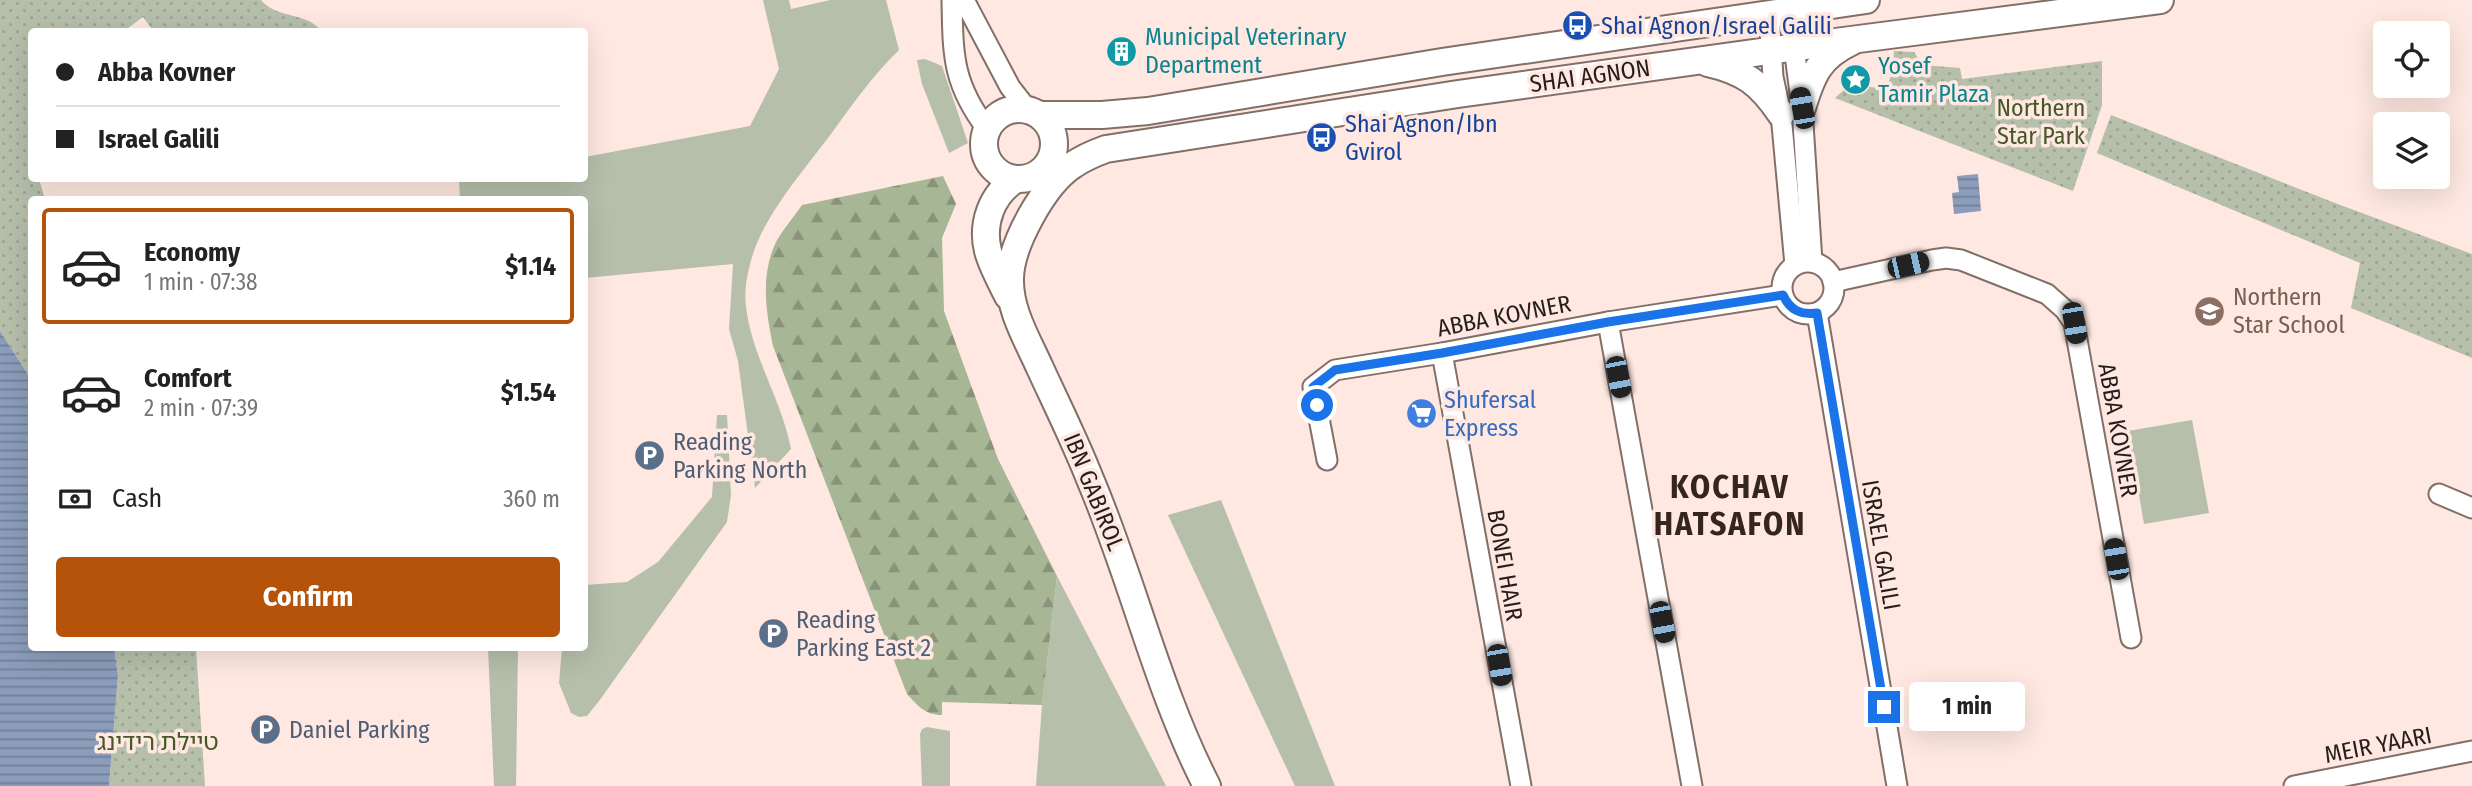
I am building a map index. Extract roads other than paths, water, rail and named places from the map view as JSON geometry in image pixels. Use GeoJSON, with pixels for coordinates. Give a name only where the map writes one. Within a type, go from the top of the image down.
{"type":"FeatureCollection","features":[{"type":"Feature","properties":{"kind":"main road","name":"SHAI AGNON"},"geometry":{"type":"LineString","coordinates":[[1034,113],[1102,116],[1148,111],[1442,62],[1866,0]]}},
{"type":"Feature","properties":{"kind":"main road","name":"SHAI AGNON"},"geometry":{"type":"LineString","coordinates":[[1041,201],[1052,184],[1073,164],[1106,149],[1458,94],[2160,0]]}},
{"type":"Feature","properties":{"kind":"main road"},"geometry":{"type":"LineString","coordinates":[[1700,61],[1734,70],[1792,111],[1826,57],[1855,40]]}},
{"type":"Feature","properties":{"kind":"main road"},"geometry":{"type":"LineString","coordinates":[[1016,179],[998,172],[987,159],[984,139],[987,129],[997,116],[1012,109],[1034,113],[1047,122],[1054,140],[1051,159]]}},
{"type":"Feature","properties":{"kind":"main road"},"geometry":{"type":"LineString","coordinates":[[1014,310],[988,252],[986,239],[989,212],[999,191],[1016,179],[1037,175],[1051,159],[1077,148],[1102,142],[1284,122]]}},
{"type":"Feature","properties":{"kind":"main road","name":"IBN GABIROL"},"geometry":{"type":"LineString","coordinates":[[1041,201],[1014,254],[1010,278],[1014,310],[1091,480],[1130,582],[1160,676],[1207,786]]}},
{"type":"Feature","properties":{"kind":"street"},"geometry":{"type":"LineString","coordinates":[[952,0],[951,42],[954,62],[962,86],[987,129]]}},
{"type":"Feature","properties":{"kind":"street"},"geometry":{"type":"LineString","coordinates":[[964,0],[1004,78],[1034,113]]}},
{"type":"Feature","properties":{"kind":"street"},"geometry":{"type":"LineString","coordinates":[[1782,13],[1782,49],[1773,77],[1792,111],[1803,264]]}},
{"type":"Feature","properties":{"kind":"street","name":"ABBA KOVNER"},"geometry":{"type":"LineString","coordinates":[[1833,282],[1946,258],[1968,262],[2047,294],[2065,310],[2074,323],[2131,638]]}},
{"type":"Feature","properties":{"kind":"street"},"geometry":{"type":"LineString","coordinates":[[1803,264],[1827,270],[1833,282],[1834,294],[1830,302],[1817,313],[1800,313],[1787,303],[1783,295],[1784,279],[1803,264]]}},
{"type":"Feature","properties":{"kind":"street","name":"ABBA KOVNER"},"geometry":{"type":"LineString","coordinates":[[1327,460],[1313,387],[1335,370],[1608,322],[1783,295]]}},
{"type":"Feature","properties":{"kind":"street","name":"ISRAEL GALILI"},"geometry":{"type":"LineString","coordinates":[[1817,313],[1898,786]]}},
{"type":"Feature","properties":{"kind":"street"},"geometry":{"type":"LineString","coordinates":[[1608,322],[1692,786]]}},
{"type":"Feature","properties":{"kind":"street","name":"BONEI HAIR"},"geometry":{"type":"LineString","coordinates":[[1442,353],[1521,786]]}},
{"type":"Feature","properties":{"kind":"street"},"geometry":{"type":"LineString","coordinates":[[2439,494],[2472,508]]}},
{"type":"Feature","properties":{"kind":"street","name":"MEIR YAARI"},"geometry":{"type":"LineString","coordinates":[[2294,786],[2472,751]]}},
{"type":"Feature","properties":{"kind":"water"},"geometry":{"type":"Polygon","coordinates":[[[1978,174],[1981,211],[1954,214],[1952,193],[1959,192],[1957,176],[1978,174]]]}},
{"type":"Feature","properties":{"kind":"water"},"geometry":{"type":"Polygon","coordinates":[[[0,331],[28,374],[28,651],[114,651],[118,675],[109,786],[0,786],[0,331]]]}},
{"type":"Feature","properties":{"kind":"place","name":"Shai Agnon/Israel Galili"},"geometry":{"type":"Point","coordinates":[1578,26]}},
{"type":"Feature","properties":{"kind":"place","name":"Municipal Veterinary Department"},"geometry":{"type":"Point","coordinates":[1122,51]}},
{"type":"Feature","properties":{"kind":"place","name":"Yosef Tamir Plaza"},"geometry":{"type":"Point","coordinates":[1855,80]}},
{"type":"Feature","properties":{"kind":"place","name":"Shai Agnon/Ibn Gvirol"},"geometry":{"type":"Point","coordinates":[1322,138]}},
{"type":"Feature","properties":{"kind":"place","name":"Northern Star School"},"geometry":{"type":"Point","coordinates":[2210,311]}},
{"type":"Feature","properties":{"kind":"place","name":"Shufersal Express"},"geometry":{"type":"Point","coordinates":[1421,414]}},
{"type":"Feature","properties":{"kind":"place","name":"Reading Parking North"},"geometry":{"type":"Point","coordinates":[650,456]}},
{"type":"Feature","properties":{"kind":"place","name":"Reading Parking East 2"},"geometry":{"type":"Point","coordinates":[773,634]}},
{"type":"Feature","properties":{"kind":"place","name":"Daniel Parking"},"geometry":{"type":"Point","coordinates":[266,730]}},
{"type":"Feature","properties":{"kind":"district","name":"KOCHAV HATSAFON"},"geometry":{"type":"Point","coordinates":[1730,506]}},
{"type":"Feature","properties":{"kind":"park label","name":"Northern Star Park"},"geometry":{"type":"Point","coordinates":[2041,122]}},
{"type":"Feature","properties":{"kind":"park label","name":"טיילת רידינג"},"geometry":{"type":"Point","coordinates":[158,742]}}]}
